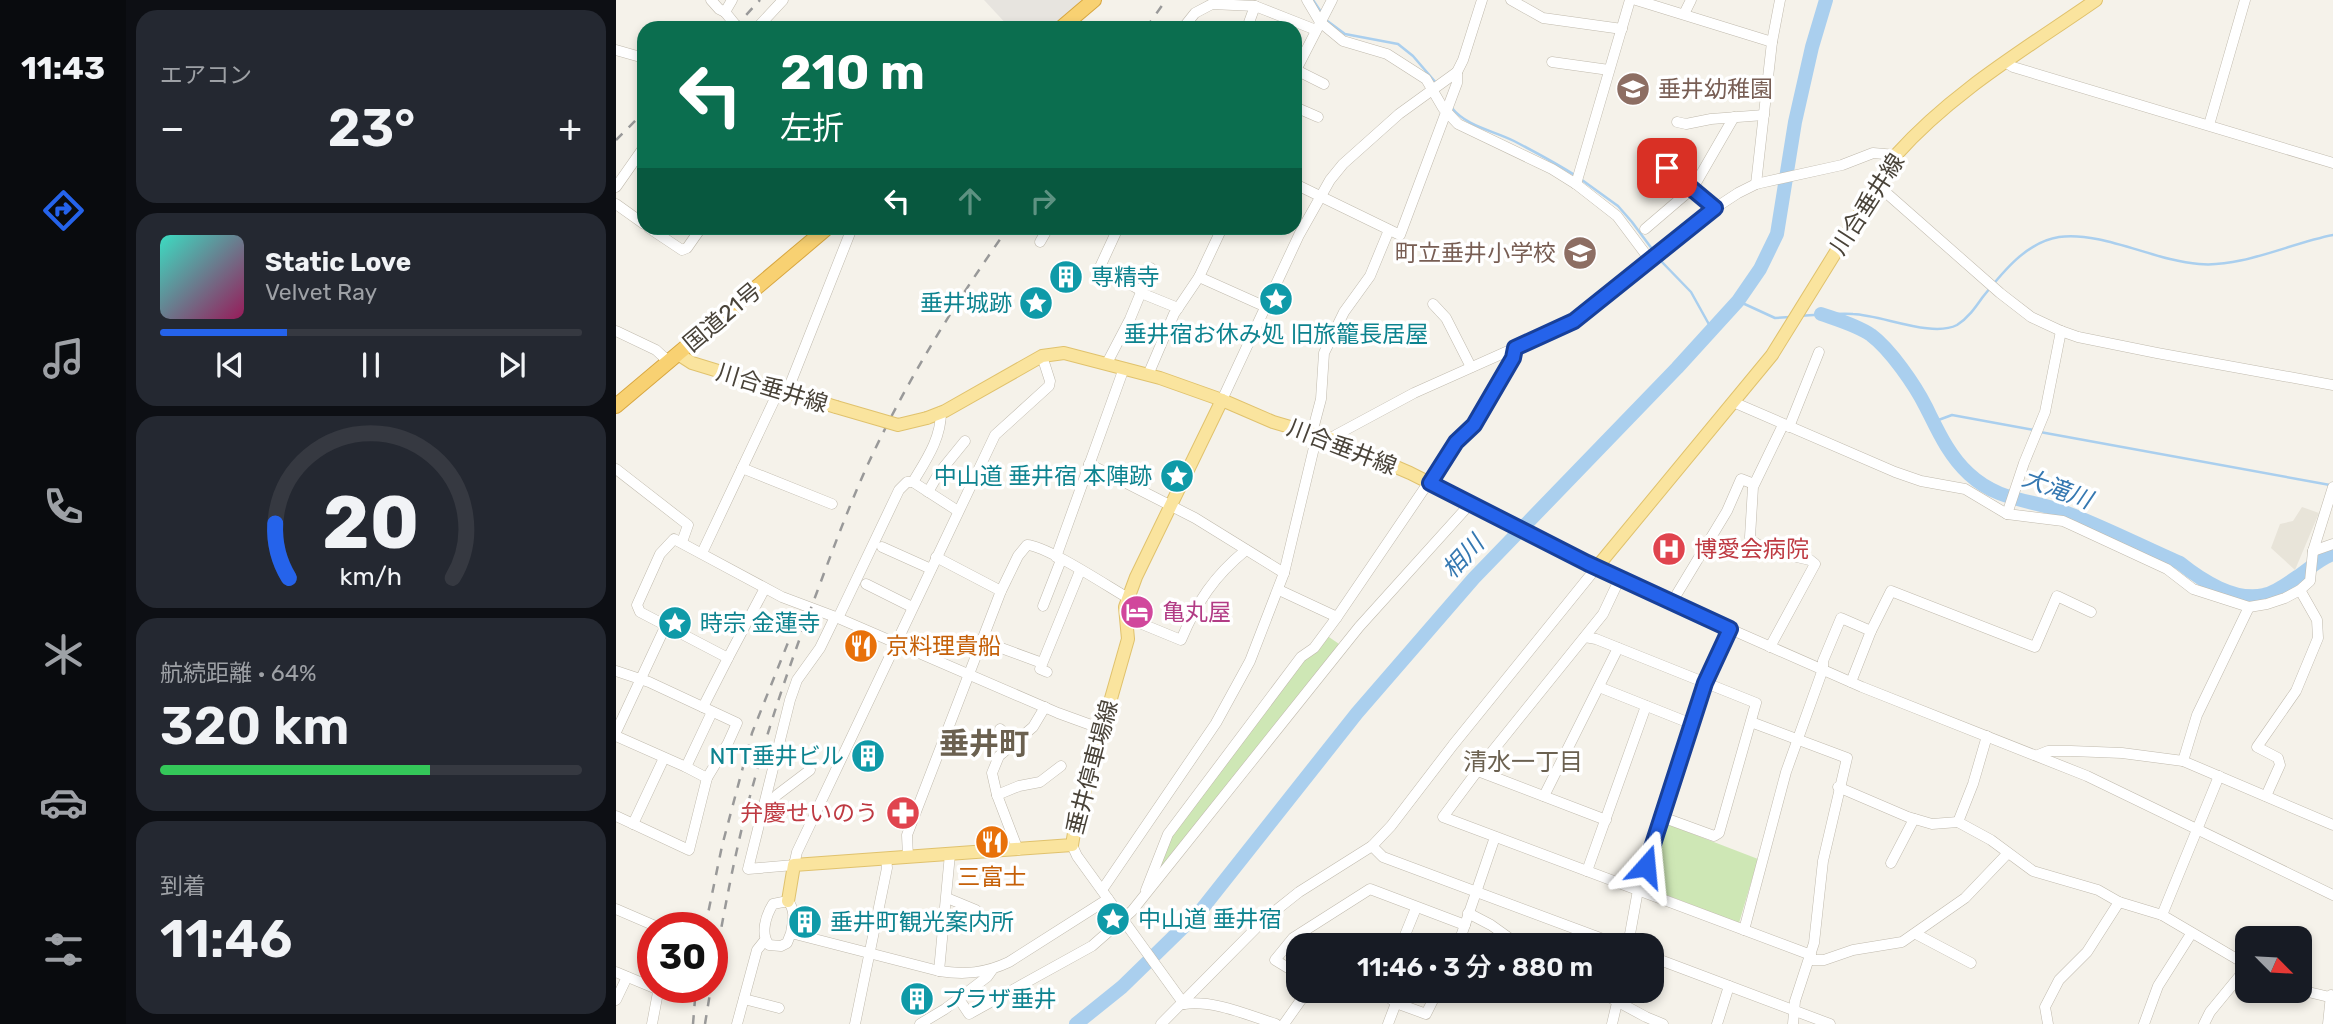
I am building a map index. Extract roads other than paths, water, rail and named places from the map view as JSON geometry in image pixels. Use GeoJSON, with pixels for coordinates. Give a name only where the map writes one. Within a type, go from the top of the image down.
{"type":"FeatureCollection","features":[{"type":"Feature","properties":{"kind":"highway"},"geometry":{"type":"LineString","coordinates":[[1069,21],[1094,0]]}},
{"type":"Feature","properties":{"kind":"highway","name":"国道21号"},"geometry":{"type":"LineString","coordinates":[[616,406],[819,235]]}},
{"type":"Feature","properties":{"kind":"main road","name":"川合垂井線"},"geometry":{"type":"LineString","coordinates":[[673,358],[898,425],[941,412],[1042,356],[1064,353],[1148,375],[1222,400],[1273,422],[1331,439],[1430,483],[1592,565],[1772,355],[1875,187],[1896,155],[1918,130],[1946,105],[2096,0]]}},
{"type":"Feature","properties":{"kind":"main road","name":"垂井停車場線"},"geometry":{"type":"LineString","coordinates":[[794,865],[1072,845],[1128,639],[1129,630],[1125,617],[1128,598],[1170,504],[1222,400]]}},
{"type":"Feature","properties":{"kind":"main road"},"geometry":{"type":"LineString","coordinates":[[788,901],[794,865]]}},
{"type":"Feature","properties":{"kind":"street"},"geometry":{"type":"LineString","coordinates":[[711,0],[732,21]]}},
{"type":"Feature","properties":{"kind":"street"},"geometry":{"type":"LineString","coordinates":[[725,12],[732,0]]}},
{"type":"Feature","properties":{"kind":"street"},"geometry":{"type":"LineString","coordinates":[[764,21],[783,0]]}},
{"type":"Feature","properties":{"kind":"street"},"geometry":{"type":"LineString","coordinates":[[1307,0],[1321,20],[1343,41],[1387,54],[1438,87],[1447,113],[1458,124],[1552,169],[1576,184],[1617,216],[1650,260]]}},
{"type":"Feature","properties":{"kind":"street"},"geometry":{"type":"LineString","coordinates":[[1302,59],[1332,0]]}},
{"type":"Feature","properties":{"kind":"street"},"geometry":{"type":"LineString","coordinates":[[1302,232],[1319,197],[1343,164],[1399,114],[1457,72],[1482,0]]}},
{"type":"Feature","properties":{"kind":"street"},"geometry":{"type":"LineString","coordinates":[[1511,0],[1543,18],[1622,29]]}},
{"type":"Feature","properties":{"kind":"street"},"geometry":{"type":"LineString","coordinates":[[1576,184],[1630,0]]}},
{"type":"Feature","properties":{"kind":"street"},"geometry":{"type":"LineString","coordinates":[[1636,0],[1772,42]]}},
{"type":"Feature","properties":{"kind":"street"},"geometry":{"type":"LineString","coordinates":[[1684,15],[1691,0]]}},
{"type":"Feature","properties":{"kind":"street"},"geometry":{"type":"LineString","coordinates":[[1760,183],[1764,115],[1772,42],[1780,0]]}},
{"type":"Feature","properties":{"kind":"street"},"geometry":{"type":"LineString","coordinates":[[2208,125],[2245,0]]}},
{"type":"Feature","properties":{"kind":"street"},"geometry":{"type":"LineString","coordinates":[[1189,21],[1195,13],[1212,4],[1255,6],[1321,20]]}},
{"type":"Feature","properties":{"kind":"street"},"geometry":{"type":"LineString","coordinates":[[1250,21],[1255,6]]}},
{"type":"Feature","properties":{"kind":"street"},"geometry":{"type":"LineString","coordinates":[[616,50],[637,56]]}},
{"type":"Feature","properties":{"kind":"street"},"geometry":{"type":"LineString","coordinates":[[1552,62],[1609,70]]}},
{"type":"Feature","properties":{"kind":"street"},"geometry":{"type":"LineString","coordinates":[[2007,63],[2086,90],[2333,163]]}},
{"type":"Feature","properties":{"kind":"street"},"geometry":{"type":"LineString","coordinates":[[1302,188],[1400,235],[1424,166],[1447,113],[1457,83],[1457,72]]}},
{"type":"Feature","properties":{"kind":"street"},"geometry":{"type":"LineString","coordinates":[[1302,74],[1324,84]]}},
{"type":"Feature","properties":{"kind":"street"},"geometry":{"type":"LineString","coordinates":[[1302,110],[1318,117]]}},
{"type":"Feature","properties":{"kind":"street"},"geometry":{"type":"LineString","coordinates":[[1677,122],[1686,124],[1764,115]]}},
{"type":"Feature","properties":{"kind":"street"},"geometry":{"type":"LineString","coordinates":[[1645,229],[1693,188],[1734,117]]}},
{"type":"Feature","properties":{"kind":"street"},"geometry":{"type":"LineString","coordinates":[[1331,439],[1413,393],[1574,321],[1715,208],[1760,183],[1842,165],[1873,153],[1896,155]]}},
{"type":"Feature","properties":{"kind":"street"},"geometry":{"type":"LineString","coordinates":[[616,187],[637,157]]}},
{"type":"Feature","properties":{"kind":"street"},"geometry":{"type":"LineString","coordinates":[[1667,168],[1715,208]]}},
{"type":"Feature","properties":{"kind":"street"},"geometry":{"type":"LineString","coordinates":[[1875,187],[1883,190],[2000,293],[2031,317],[2061,331],[2078,337],[2333,384]]}},
{"type":"Feature","properties":{"kind":"street"},"geometry":{"type":"LineString","coordinates":[[616,204],[637,219]]}},
{"type":"Feature","properties":{"kind":"street"},"geometry":{"type":"LineString","coordinates":[[1102,890],[1216,723],[1250,661],[1284,573],[1315,434],[1324,353],[1344,312],[1370,276],[1389,230]]}},
{"type":"Feature","properties":{"kind":"street"},"geometry":{"type":"LineString","coordinates":[[660,235],[682,250],[687,248],[696,235]]}},
{"type":"Feature","properties":{"kind":"street"},"geometry":{"type":"LineString","coordinates":[[702,553],[742,468],[783,391],[849,235]]}},
{"type":"Feature","properties":{"kind":"street"},"geometry":{"type":"LineString","coordinates":[[1040,242],[1044,235]]}},
{"type":"Feature","properties":{"kind":"street"},"geometry":{"type":"LineString","coordinates":[[1115,235],[1100,267],[1141,293],[1178,308]]}},
{"type":"Feature","properties":{"kind":"street"},"geometry":{"type":"LineString","coordinates":[[1148,375],[1178,308],[1199,277],[1219,235]]}},
{"type":"Feature","properties":{"kind":"street"},"geometry":{"type":"LineString","coordinates":[[1222,400],[1301,235]]}},
{"type":"Feature","properties":{"kind":"street"},"geometry":{"type":"LineString","coordinates":[[1107,363],[1151,268]]}},
{"type":"Feature","properties":{"kind":"street"},"geometry":{"type":"LineString","coordinates":[[1199,277],[1266,307]]}},
{"type":"Feature","properties":{"kind":"street"},"geometry":{"type":"LineString","coordinates":[[1433,304],[1446,317],[1471,367]]}},
{"type":"Feature","properties":{"kind":"street"},"geometry":{"type":"LineString","coordinates":[[616,331],[673,358]]}},
{"type":"Feature","properties":{"kind":"street"},"geometry":{"type":"LineString","coordinates":[[2007,512],[2045,412],[2061,331]]}},
{"type":"Feature","properties":{"kind":"street"},"geometry":{"type":"LineString","coordinates":[[1146,894],[1146,886],[1168,834],[1301,656],[1314,648],[1337,617],[1456,442],[1474,425],[1513,358],[1515,348]]}},
{"type":"Feature","properties":{"kind":"street"},"geometry":{"type":"LineString","coordinates":[[1770,647],[1815,564],[1810,560],[1769,551],[1752,541],[1750,537],[1754,484],[1786,426],[1819,352]]}},
{"type":"Feature","properties":{"kind":"street"},"geometry":{"type":"LineString","coordinates":[[958,511],[913,482],[907,482],[899,490],[820,648],[797,680],[760,815],[748,870],[794,865],[797,852],[895,642],[995,435],[1049,386],[1042,356]]}},
{"type":"Feature","properties":{"kind":"street"},"geometry":{"type":"LineString","coordinates":[[1043,606],[1089,464],[1124,368]]}},
{"type":"Feature","properties":{"kind":"street"},"geometry":{"type":"LineString","coordinates":[[1733,402],[1895,472],[1921,481],[1965,489],[2007,512],[2063,521],[2167,569],[2193,589],[2249,607],[2267,604],[2300,590],[2310,581],[2313,554],[2333,487]]}},
{"type":"Feature","properties":{"kind":"street"},"geometry":{"type":"LineString","coordinates":[[913,482],[935,444],[941,424],[941,412]]}},
{"type":"Feature","properties":{"kind":"street"},"geometry":{"type":"LineString","coordinates":[[928,492],[939,473],[965,442]]}},
{"type":"Feature","properties":{"kind":"street"},"geometry":{"type":"LineString","coordinates":[[1089,464],[1170,504],[1284,573]]}},
{"type":"Feature","properties":{"kind":"street"},"geometry":{"type":"LineString","coordinates":[[742,468],[832,504]]}},
{"type":"Feature","properties":{"kind":"street"},"geometry":{"type":"LineString","coordinates":[[616,470],[688,525],[682,542]]}},
{"type":"Feature","properties":{"kind":"street"},"geometry":{"type":"LineString","coordinates":[[1672,602],[1727,511],[1741,479],[1754,484]]}},
{"type":"Feature","properties":{"kind":"street"},"geometry":{"type":"LineString","coordinates":[[959,999],[969,1014],[1092,946],[1123,922],[1359,627],[1473,505]]}},
{"type":"Feature","properties":{"kind":"street"},"geometry":{"type":"LineString","coordinates":[[728,658],[640,612],[637,605],[660,554],[674,539],[782,597],[836,617],[1045,708],[1102,729]]}},
{"type":"Feature","properties":{"kind":"street"},"geometry":{"type":"LineString","coordinates":[[2313,554],[2333,544]]}},
{"type":"Feature","properties":{"kind":"street"},"geometry":{"type":"LineString","coordinates":[[908,857],[907,835],[1001,591],[1018,556],[1027,545],[1033,545],[1058,558],[1128,598]]}},
{"type":"Feature","properties":{"kind":"street"},"geometry":{"type":"LineString","coordinates":[[882,547],[930,569]]}},
{"type":"Feature","properties":{"kind":"street"},"geometry":{"type":"LineString","coordinates":[[1125,617],[1181,640],[1191,616],[1222,570],[1246,550]]}},
{"type":"Feature","properties":{"kind":"street"},"geometry":{"type":"LineString","coordinates":[[936,557],[1001,591]]}},
{"type":"Feature","properties":{"kind":"street"},"geometry":{"type":"LineString","coordinates":[[1161,1024],[1181,1000],[1265,919],[1299,892],[1372,846],[1407,807],[1592,565],[1851,682],[2087,776],[2333,895]]}},
{"type":"Feature","properties":{"kind":"street"},"geometry":{"type":"LineString","coordinates":[[982,641],[1044,668],[1080,571]]}},
{"type":"Feature","properties":{"kind":"street"},"geometry":{"type":"LineString","coordinates":[[1620,578],[1603,614],[1443,817],[1824,960],[1853,950],[1902,942],[1916,934],[1965,898],[2007,854]]}},
{"type":"Feature","properties":{"kind":"street"},"geometry":{"type":"LineString","coordinates":[[866,584],[912,607]]}},
{"type":"Feature","properties":{"kind":"street"},"geometry":{"type":"LineString","coordinates":[[686,768],[728,658],[765,588]]}},
{"type":"Feature","properties":{"kind":"street"},"geometry":{"type":"LineString","coordinates":[[1279,590],[1337,617]]}},
{"type":"Feature","properties":{"kind":"street"},"geometry":{"type":"LineString","coordinates":[[2266,796],[2280,765],[2278,758],[2257,747],[2296,691],[2318,638],[2317,620],[2300,590]]}},
{"type":"Feature","properties":{"kind":"street"},"geometry":{"type":"LineString","coordinates":[[1851,682],[1871,631],[1891,591],[2035,647],[2057,596],[2091,612]]}},
{"type":"Feature","properties":{"kind":"street"},"geometry":{"type":"LineString","coordinates":[[2183,761],[2197,715],[2249,607]]}},
{"type":"Feature","properties":{"kind":"street"},"geometry":{"type":"LineString","coordinates":[[1744,930],[1796,739],[1841,618],[1871,631]]}},
{"type":"Feature","properties":{"kind":"street"},"geometry":{"type":"LineString","coordinates":[[666,625],[616,734],[707,778]]}},
{"type":"Feature","properties":{"kind":"street"},"geometry":{"type":"LineString","coordinates":[[1630,933],[1638,890],[1705,683],[1730,629]]}},
{"type":"Feature","properties":{"kind":"street"},"geometry":{"type":"LineString","coordinates":[[1585,637],[1756,703],[1720,833],[1714,836],[1662,817]]}},
{"type":"Feature","properties":{"kind":"street"},"geometry":{"type":"LineString","coordinates":[[1544,796],[1618,648]]}},
{"type":"Feature","properties":{"kind":"street"},"geometry":{"type":"LineString","coordinates":[[616,671],[737,723],[707,778],[689,850],[616,816]]}},
{"type":"Feature","properties":{"kind":"street"},"geometry":{"type":"LineString","coordinates":[[1599,687],[1692,724]]}},
{"type":"Feature","properties":{"kind":"street"},"geometry":{"type":"LineString","coordinates":[[1587,871],[1646,706]]}},
{"type":"Feature","properties":{"kind":"street"},"geometry":{"type":"LineString","coordinates":[[1018,850],[997,795],[992,773],[1005,750],[1033,727],[1045,708]]}},
{"type":"Feature","properties":{"kind":"street"},"geometry":{"type":"LineString","coordinates":[[1751,722],[1847,758],[1838,787],[1823,861],[1811,957],[1794,1010],[1793,1024]]}},
{"type":"Feature","properties":{"kind":"street"},"geometry":{"type":"LineString","coordinates":[[1000,729],[1016,743]]}},
{"type":"Feature","properties":{"kind":"street"},"geometry":{"type":"LineString","coordinates":[[1958,822],[1987,736]]}},
{"type":"Feature","properties":{"kind":"street"},"geometry":{"type":"LineString","coordinates":[[2038,755],[2048,751],[2122,753],[2183,761],[2333,825]]}},
{"type":"Feature","properties":{"kind":"street"},"geometry":{"type":"LineString","coordinates":[[633,824],[664,758]]}},
{"type":"Feature","properties":{"kind":"street"},"geometry":{"type":"LineString","coordinates":[[997,795],[1019,786],[1040,782],[1061,766]]}},
{"type":"Feature","properties":{"kind":"street"},"geometry":{"type":"LineString","coordinates":[[760,815],[777,794],[810,770]]}},
{"type":"Feature","properties":{"kind":"street"},"geometry":{"type":"LineString","coordinates":[[1478,771],[1606,820]]}},
{"type":"Feature","properties":{"kind":"street"},"geometry":{"type":"LineString","coordinates":[[2162,915],[2219,776]]}},
{"type":"Feature","properties":{"kind":"street"},"geometry":{"type":"LineString","coordinates":[[1838,787],[1914,819],[1932,824],[1958,822],[1991,840],[2033,871],[2098,890],[2119,902],[2162,915],[2235,959]]}},
{"type":"Feature","properties":{"kind":"street"},"geometry":{"type":"LineString","coordinates":[[1891,863],[1914,819]]}},
{"type":"Feature","properties":{"kind":"street"},"geometry":{"type":"LineString","coordinates":[[1462,933],[1495,837]]}},
{"type":"Feature","properties":{"kind":"street"},"geometry":{"type":"LineString","coordinates":[[1072,845],[1123,922],[1181,1000],[1210,1004],[1276,1024]]}},
{"type":"Feature","properties":{"kind":"street"},"geometry":{"type":"LineString","coordinates":[[1372,846],[1383,857],[1586,933]]}},
{"type":"Feature","properties":{"kind":"street"},"geometry":{"type":"LineString","coordinates":[[939,971],[950,854]]}},
{"type":"Feature","properties":{"kind":"street"},"geometry":{"type":"LineString","coordinates":[[855,1024],[885,877],[886,858]]}},
{"type":"Feature","properties":{"kind":"street"},"geometry":{"type":"LineString","coordinates":[[1301,933],[1370,889],[1465,925]]}},
{"type":"Feature","properties":{"kind":"street"},"geometry":{"type":"LineString","coordinates":[[947,898],[976,910]]}},
{"type":"Feature","properties":{"kind":"street"},"geometry":{"type":"LineString","coordinates":[[791,933],[958,974],[992,970],[1009,962],[1108,900]]}},
{"type":"Feature","properties":{"kind":"street"},"geometry":{"type":"LineString","coordinates":[[788,901],[794,913],[787,943],[781,946],[769,945],[765,940],[764,930],[772,904],[788,901]]}},
{"type":"Feature","properties":{"kind":"street"},"geometry":{"type":"LineString","coordinates":[[2048,1024],[2045,1007],[2059,980],[2087,952],[2119,902]]}},
{"type":"Feature","properties":{"kind":"street"},"geometry":{"type":"LineString","coordinates":[[616,908],[637,918]]}},
{"type":"Feature","properties":{"kind":"street"},"geometry":{"type":"LineString","coordinates":[[1406,933],[1416,908]]}},
{"type":"Feature","properties":{"kind":"street"},"geometry":{"type":"LineString","coordinates":[[1468,913],[1502,933]]}},
{"type":"Feature","properties":{"kind":"street"},"geometry":{"type":"LineString","coordinates":[[1916,934],[1970,962]]}},
{"type":"Feature","properties":{"kind":"street"},"geometry":{"type":"LineString","coordinates":[[2144,1024],[2158,986],[2191,934]]}},
{"type":"Feature","properties":{"kind":"street"},"geometry":{"type":"LineString","coordinates":[[737,1024],[757,950],[765,940]]}},
{"type":"Feature","properties":{"kind":"street"},"geometry":{"type":"LineString","coordinates":[[1286,947],[1275,960],[1286,967]]}},
{"type":"Feature","properties":{"kind":"street"},"geometry":{"type":"LineString","coordinates":[[1664,962],[1830,1024]]}},
{"type":"Feature","properties":{"kind":"street"},"geometry":{"type":"LineString","coordinates":[[920,1024],[987,978],[992,970]]}},
{"type":"Feature","properties":{"kind":"street"},"geometry":{"type":"LineString","coordinates":[[616,972],[637,981]]}},
{"type":"Feature","properties":{"kind":"street"},"geometry":{"type":"LineString","coordinates":[[616,1000],[627,977]]}},
{"type":"Feature","properties":{"kind":"street"},"geometry":{"type":"LineString","coordinates":[[2204,1024],[2210,1012],[2235,981]]}},
{"type":"Feature","properties":{"kind":"street"},"geometry":{"type":"LineString","coordinates":[[1717,1024],[1729,986]]}},
{"type":"Feature","properties":{"kind":"street"},"geometry":{"type":"LineString","coordinates":[[2312,992],[2332,996],[2328,1024]]}},
{"type":"Feature","properties":{"kind":"street"},"geometry":{"type":"LineString","coordinates":[[744,999],[779,1008]]}},
{"type":"Feature","properties":{"kind":"street"},"geometry":{"type":"LineString","coordinates":[[652,1024],[656,1003]]}},
{"type":"Feature","properties":{"kind":"street"},"geometry":{"type":"LineString","coordinates":[[1284,1024],[1299,1003]]}},
{"type":"Feature","properties":{"kind":"street"},"geometry":{"type":"LineString","coordinates":[[1388,1024],[1396,1003],[1426,1014],[1432,1003]]}},
{"type":"Feature","properties":{"kind":"street"},"geometry":{"type":"LineString","coordinates":[[1612,1024],[1618,1003]]}},
{"type":"Feature","properties":{"kind":"street"},"geometry":{"type":"LineString","coordinates":[[1620,1003],[1663,1024]]}},
{"type":"Feature","properties":{"kind":"waterway"},"geometry":{"type":"LineString","coordinates":[[1313,0],[1321,12]]}},
{"type":"Feature","properties":{"kind":"waterway","name":"相川"},"geometry":{"type":"LineString","coordinates":[[1076,1024],[1122,987],[1202,909],[1357,713],[1474,578],[1738,301],[1760,269],[1777,234],[1795,122],[1826,0]]}},
{"type":"Feature","properties":{"kind":"waterway"},"geometry":{"type":"LineString","coordinates":[[1326,20],[1345,34],[1398,44],[1413,56],[1437,84]]}},
{"type":"Feature","properties":{"kind":"waterway"},"geometry":{"type":"LineString","coordinates":[[1451,107],[1472,124],[1514,141],[1576,176]]}},
{"type":"Feature","properties":{"kind":"waterway"},"geometry":{"type":"LineString","coordinates":[[1582,180],[1618,206],[1632,222],[1661,261],[1691,292],[1711,328]]}},
{"type":"Feature","properties":{"kind":"waterway"},"geometry":{"type":"LineString","coordinates":[[1800,316],[1865,315],[1934,329],[1957,325],[2025,252],[2059,237],[2093,238],[2182,262],[2215,264],[2249,259],[2333,235]]}},
{"type":"Feature","properties":{"kind":"waterway"},"geometry":{"type":"LineString","coordinates":[[1738,301],[1775,318],[1790,317]]}},
{"type":"Feature","properties":{"kind":"waterway","name":"大滝川"},"geometry":{"type":"LineString","coordinates":[[1821,314],[1865,331],[1886,349],[1915,388],[1944,443],[1969,474],[1991,489],[2092,523],[2180,563],[2219,588],[2242,595],[2264,595],[2272,592],[2333,554]]}},
{"type":"Feature","properties":{"kind":"waterway"},"geometry":{"type":"LineString","coordinates":[[1933,422],[1952,415],[2034,430]]}},
{"type":"Feature","properties":{"kind":"waterway"},"geometry":{"type":"LineString","coordinates":[[2040,432],[2330,485]]}},
{"type":"Feature","properties":{"kind":"railway"},"geometry":{"type":"LineString","coordinates":[[740,21],[760,0]]}},
{"type":"Feature","properties":{"kind":"railway"},"geometry":{"type":"LineString","coordinates":[[1151,21],[1166,0]]}},
{"type":"Feature","properties":{"kind":"railway"},"geometry":{"type":"LineString","coordinates":[[616,140],[637,119]]}},
{"type":"Feature","properties":{"kind":"railway"},"geometry":{"type":"LineString","coordinates":[[725,912],[736,853],[762,754],[792,661],[841,528],[868,464],[915,372],[1003,235]]}},
{"type":"Feature","properties":{"kind":"railway"},"geometry":{"type":"LineString","coordinates":[[708,912],[722,846],[752,733],[793,630]]}},
{"type":"Feature","properties":{"kind":"railway"},"geometry":{"type":"LineString","coordinates":[[693,1024],[695,1003]]}},
{"type":"Feature","properties":{"kind":"railway"},"geometry":{"type":"LineString","coordinates":[[705,1024],[708,1003]]}},
{"type":"Feature","properties":{"kind":"place","name":"垂井幼稚園"},"geometry":{"type":"Point","coordinates":[1633,89]}},
{"type":"Feature","properties":{"kind":"place","name":"町立垂井小学校"},"geometry":{"type":"Point","coordinates":[1580,253]}},
{"type":"Feature","properties":{"kind":"place","name":"専精寺"},"geometry":{"type":"Point","coordinates":[1066,277]}},
{"type":"Feature","properties":{"kind":"place","name":"垂井宿お休み処 旧旅籠長居屋"},"geometry":{"type":"Point","coordinates":[1276,299]}},
{"type":"Feature","properties":{"kind":"place","name":"垂井城跡"},"geometry":{"type":"Point","coordinates":[1036,303]}},
{"type":"Feature","properties":{"kind":"place","name":"中山道 垂井宿 本陣跡"},"geometry":{"type":"Point","coordinates":[1177,476]}},
{"type":"Feature","properties":{"kind":"place","name":"博愛会病院"},"geometry":{"type":"Point","coordinates":[1669,549]}},
{"type":"Feature","properties":{"kind":"place","name":"亀丸屋"},"geometry":{"type":"Point","coordinates":[1137,612]}},
{"type":"Feature","properties":{"kind":"place","name":"時宗 金蓮寺"},"geometry":{"type":"Point","coordinates":[675,623]}},
{"type":"Feature","properties":{"kind":"place","name":"京料理貴船"},"geometry":{"type":"Point","coordinates":[861,646]}},
{"type":"Feature","properties":{"kind":"place","name":"NTT垂井ビル"},"geometry":{"type":"Point","coordinates":[868,756]}},
{"type":"Feature","properties":{"kind":"place","name":"弁慶せいのう"},"geometry":{"type":"Point","coordinates":[903,813]}},
{"type":"Feature","properties":{"kind":"place","name":"三富士"},"geometry":{"type":"Point","coordinates":[992,842]}},
{"type":"Feature","properties":{"kind":"place","name":"中山道 垂井宿"},"geometry":{"type":"Point","coordinates":[1113,919]}},
{"type":"Feature","properties":{"kind":"place","name":"垂井町観光案内所"},"geometry":{"type":"Point","coordinates":[805,922]}},
{"type":"Feature","properties":{"kind":"place","name":"プラザ垂井"},"geometry":{"type":"Point","coordinates":[917,999]}},
{"type":"Feature","properties":{"kind":"district","name":"垂井町"},"geometry":{"type":"Point","coordinates":[984,744]}},
{"type":"Feature","properties":{"kind":"district","name":"清水一丁目"},"geometry":{"type":"Point","coordinates":[1523,762]}}]}
